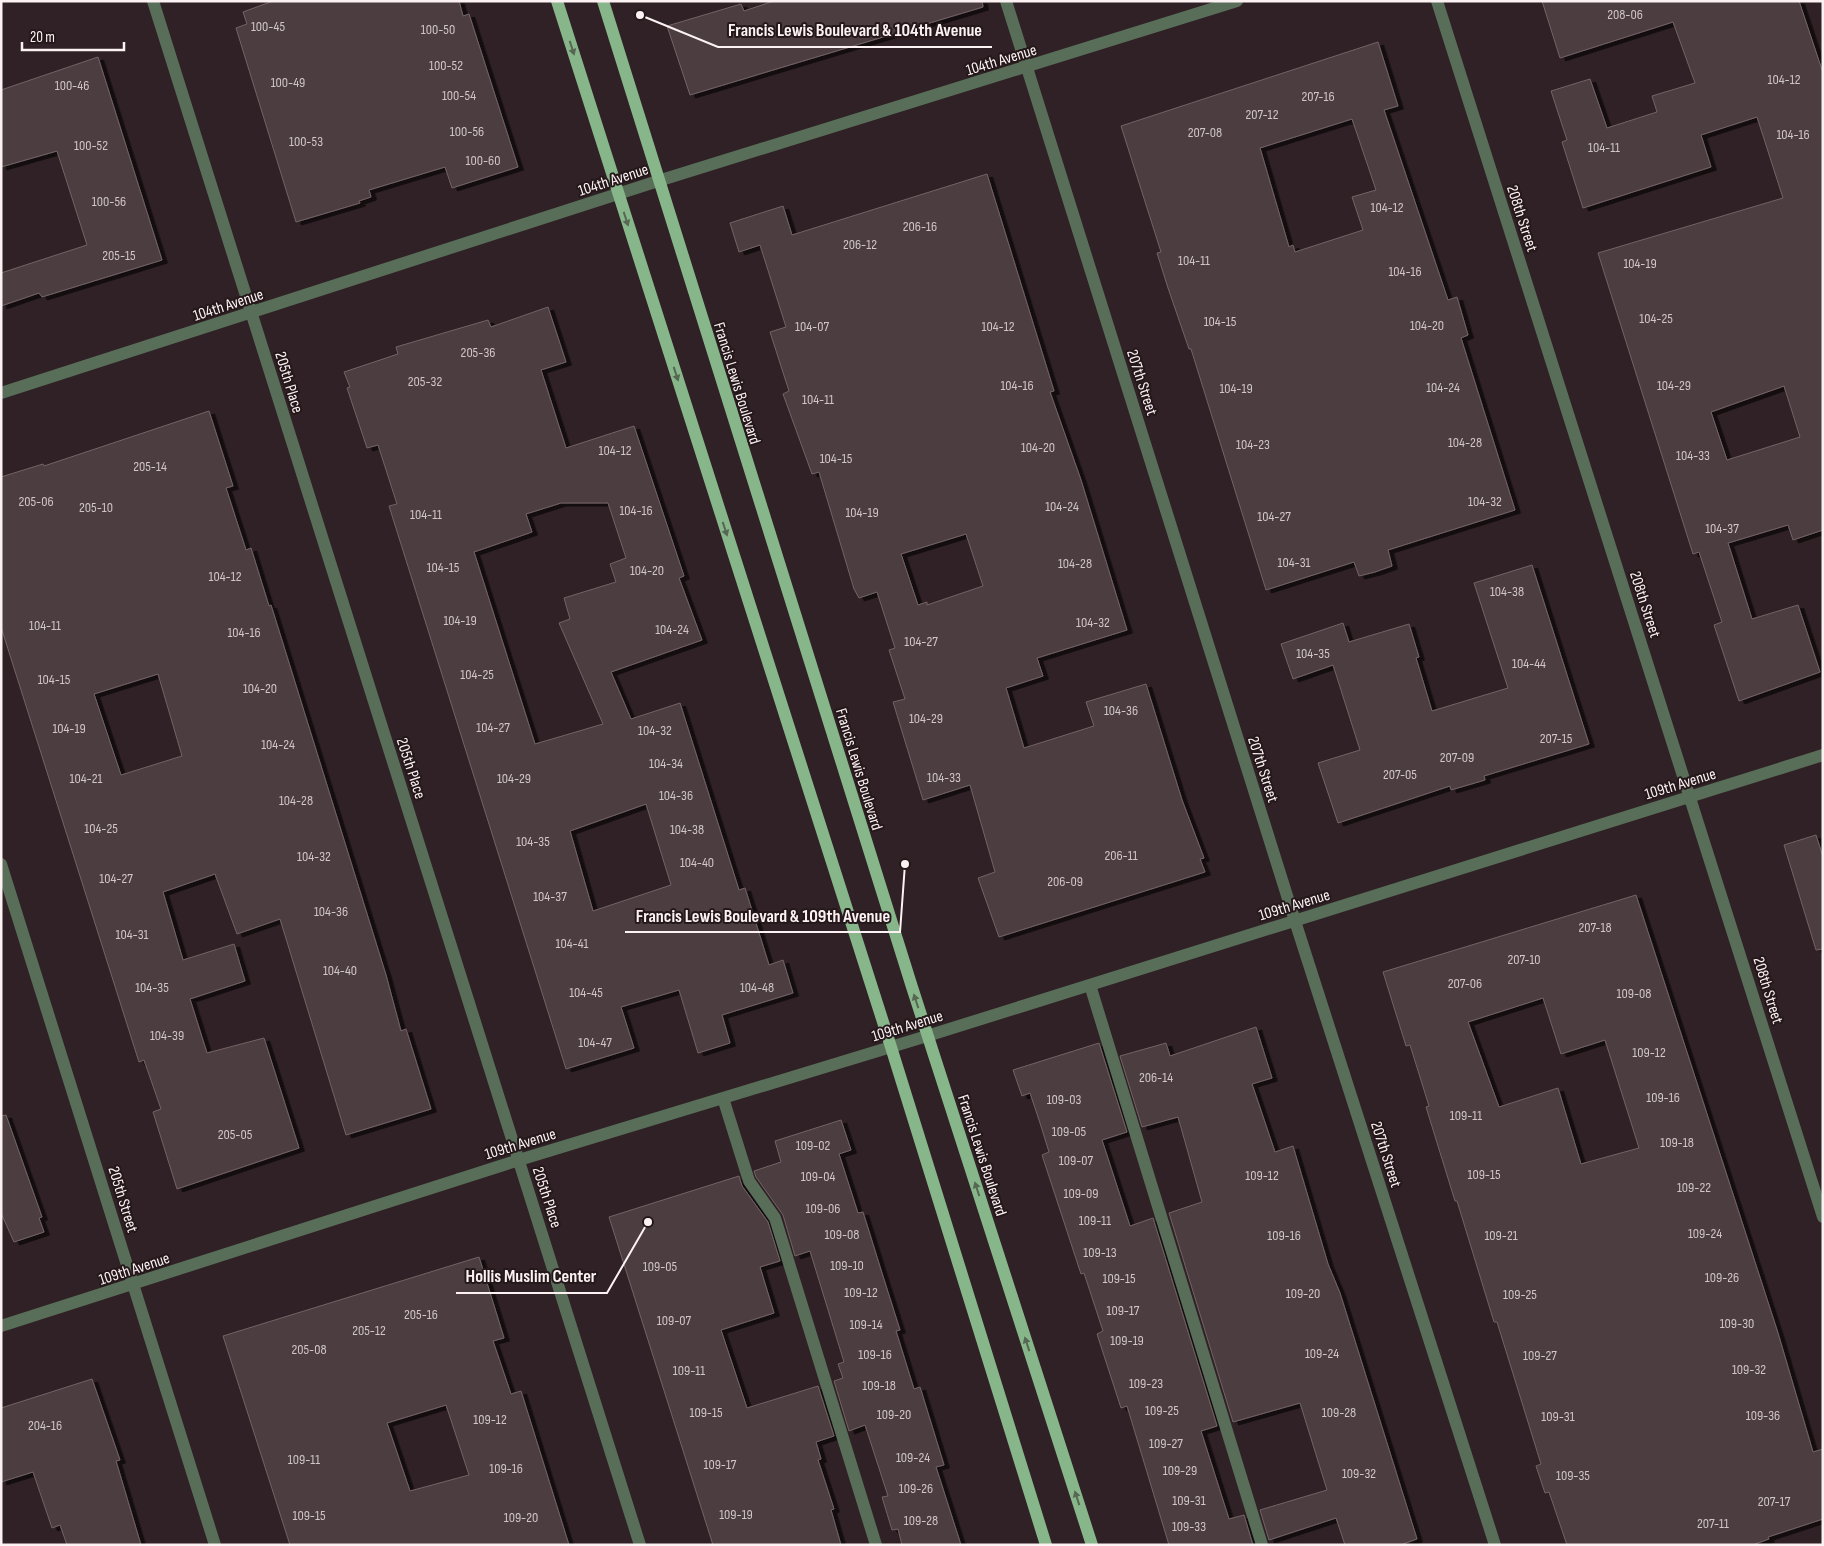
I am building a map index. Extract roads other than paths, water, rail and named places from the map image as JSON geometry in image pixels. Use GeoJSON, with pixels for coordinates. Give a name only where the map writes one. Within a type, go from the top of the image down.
{"type":"FeatureCollection","features":[{"type":"Feature","properties":{"kind":"main road"},"geometry":{"type":"LineString","coordinates":[[557,1],[891,1047],[1046,1545]]}},
{"type":"Feature","properties":{"kind":"main road","name":"Francis Lewis Boulevard"},"geometry":{"type":"LineString","coordinates":[[603,1],[927,1036],[1092,1545]]}},
{"type":"Feature","properties":{"kind":"street","name":"205th Place"},"geometry":{"type":"LineString","coordinates":[[153,1],[640,1545]]}},
{"type":"Feature","properties":{"kind":"street","name":"207th Street"},"geometry":{"type":"LineString","coordinates":[[1006,1],[1495,1545]]}},
{"type":"Feature","properties":{"kind":"street","name":"104th Avenue"},"geometry":{"type":"LineString","coordinates":[[1,392],[252,314],[658,181],[1237,1]]}},
{"type":"Feature","properties":{"kind":"street","name":"208th Street"},"geometry":{"type":"LineString","coordinates":[[1437,1],[1691,796],[1823,1217]]}},
{"type":"Feature","properties":{"kind":"street","name":"109th Avenue"},"geometry":{"type":"LineString","coordinates":[[1,1326],[134,1286],[519,1160],[927,1036],[1823,755]]}},
{"type":"Feature","properties":{"kind":"street","name":"205th Street"},"geometry":{"type":"LineString","coordinates":[[1,864],[215,1545]]}},
{"type":"Feature","properties":{"kind":"street"},"geometry":{"type":"LineString","coordinates":[[1090,985],[1262,1545]]}},
{"type":"Feature","properties":{"kind":"street"},"geometry":{"type":"LineString","coordinates":[[723,1098],[749,1182],[775,1218],[876,1545]]}},
{"type":"Feature","properties":{"kind":"place","name":"Francis Lewis Boulevard & 104th Avenue"},"geometry":{"type":"Point","coordinates":[640,15]}},
{"type":"Feature","properties":{"kind":"place","name":"Francis Lewis Boulevard & 109th Avenue"},"geometry":{"type":"Point","coordinates":[905,864]}},
{"type":"Feature","properties":{"kind":"place","name":"Hollis Muslim Center"},"geometry":{"type":"Point","coordinates":[648,1222]}}]}
